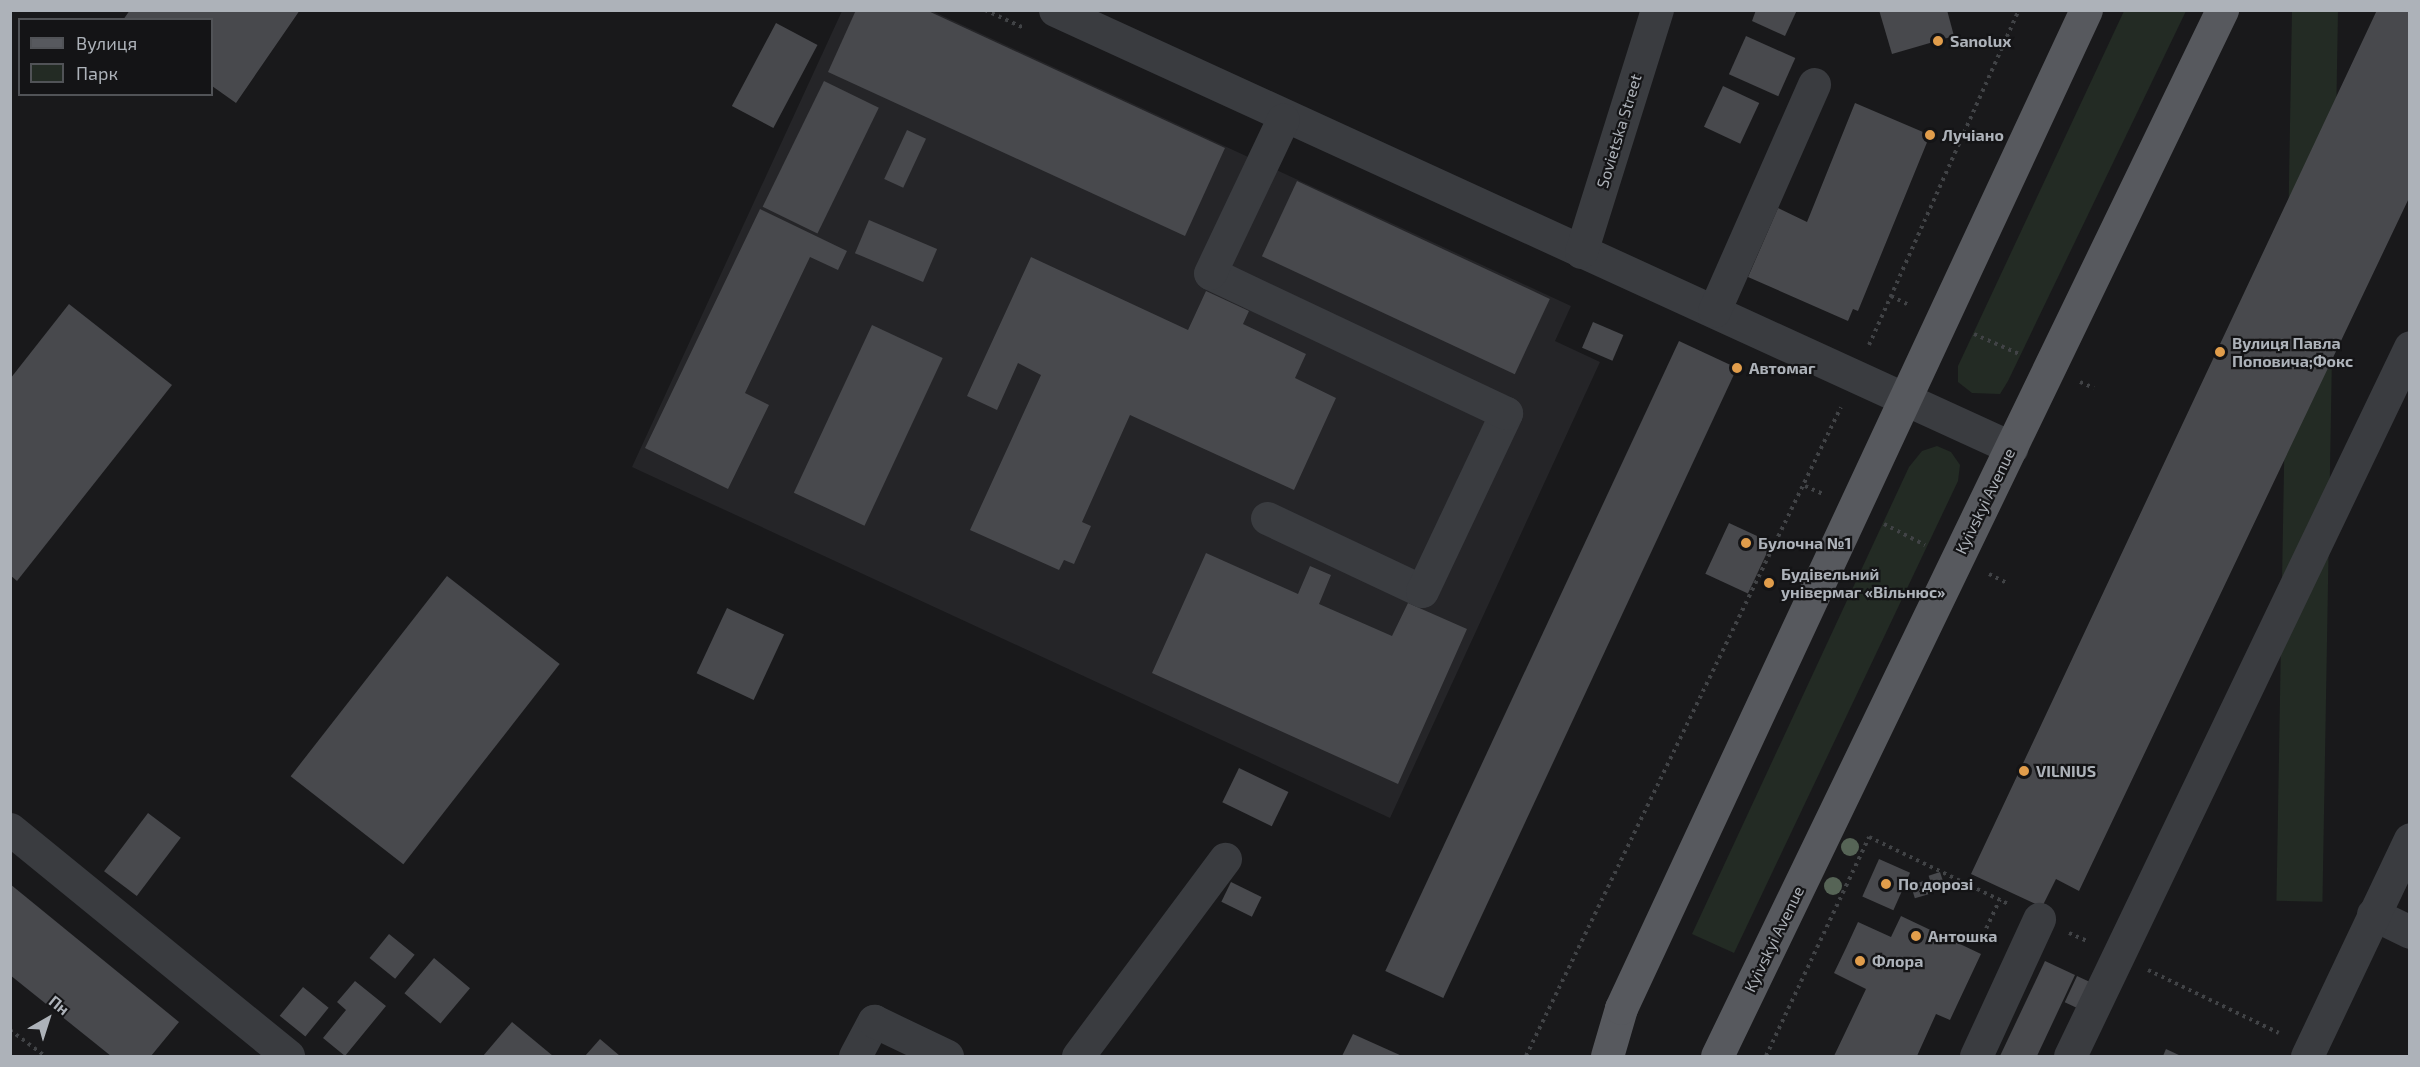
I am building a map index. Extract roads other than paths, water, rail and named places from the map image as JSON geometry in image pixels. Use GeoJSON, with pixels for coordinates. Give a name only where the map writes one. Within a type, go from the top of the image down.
{"type":"FeatureCollection","features":[{"type":"Feature","properties":{"kind":"main road"},"geometry":{"type":"LineString","coordinates":[[1607,1056],[1621,1008],[1904,395],[2086,10]]}},
{"type":"Feature","properties":{"kind":"main road","name":"Kyivskyi Avenue"},"geometry":{"type":"LineString","coordinates":[[1717,1056],[2223,10]]}},
{"type":"Feature","properties":{"kind":"main road"},"geometry":{"type":"LineString","coordinates":[[1585,1056],[1621,1008]]}},
{"type":"Feature","properties":{"kind":"street"},"geometry":{"type":"LineString","coordinates":[[1055,10],[1283,119],[1856,373],[2012,448]]}},
{"type":"Feature","properties":{"kind":"street","name":"Sovietska Street"},"geometry":{"type":"LineString","coordinates":[[1581,252],[1657,10]]}},
{"type":"Feature","properties":{"kind":"street"},"geometry":{"type":"LineString","coordinates":[[1714,311],[1814,84]]}},
{"type":"Feature","properties":{"kind":"street"},"geometry":{"type":"LineString","coordinates":[[1268,518],[1422,591],[1506,413],[1210,273],[1283,119]]}},
{"type":"Feature","properties":{"kind":"street"},"geometry":{"type":"LineString","coordinates":[[2070,1056],[2409,347]]}},
{"type":"Feature","properties":{"kind":"street"},"geometry":{"type":"LineString","coordinates":[[10,829],[288,1056]]}},
{"type":"Feature","properties":{"kind":"street"},"geometry":{"type":"LineString","coordinates":[[2307,1056],[2409,839]]}},
{"type":"Feature","properties":{"kind":"street"},"geometry":{"type":"LineString","coordinates":[[1077,1056],[1225,859]]}},
{"type":"Feature","properties":{"kind":"street"},"geometry":{"type":"LineString","coordinates":[[2373,914],[2409,932]]}},
{"type":"Feature","properties":{"kind":"street"},"geometry":{"type":"LineString","coordinates":[[1976,1056],[2038,919]]}},
{"type":"Feature","properties":{"kind":"street"},"geometry":{"type":"LineString","coordinates":[[855,1056],[874,1021],[947,1056]]}},
{"type":"Feature","properties":{"kind":"place","name":"Sanolux"},"geometry":{"type":"Point","coordinates":[1938,41]}},
{"type":"Feature","properties":{"kind":"place","name":"Лучіано"},"geometry":{"type":"Point","coordinates":[1930,135]}},
{"type":"Feature","properties":{"kind":"place","name":"Вулиця Павла Поповича;Фокс"},"geometry":{"type":"Point","coordinates":[2220,352]}},
{"type":"Feature","properties":{"kind":"place","name":"Автомаг"},"geometry":{"type":"Point","coordinates":[1737,368]}},
{"type":"Feature","properties":{"kind":"place","name":"Булочна №1"},"geometry":{"type":"Point","coordinates":[1746,543]}},
{"type":"Feature","properties":{"kind":"place","name":"Будівельний універмаг «Вільнюс»"},"geometry":{"type":"Point","coordinates":[1769,583]}},
{"type":"Feature","properties":{"kind":"place","name":"VILNIUS"},"geometry":{"type":"Point","coordinates":[2024,771]}},
{"type":"Feature","properties":{"kind":"place","name":"По дорозі"},"geometry":{"type":"Point","coordinates":[1886,884]}},
{"type":"Feature","properties":{"kind":"place","name":"Антошка"},"geometry":{"type":"Point","coordinates":[1916,936]}},
{"type":"Feature","properties":{"kind":"place","name":"Флора"},"geometry":{"type":"Point","coordinates":[1860,961]}}]}
